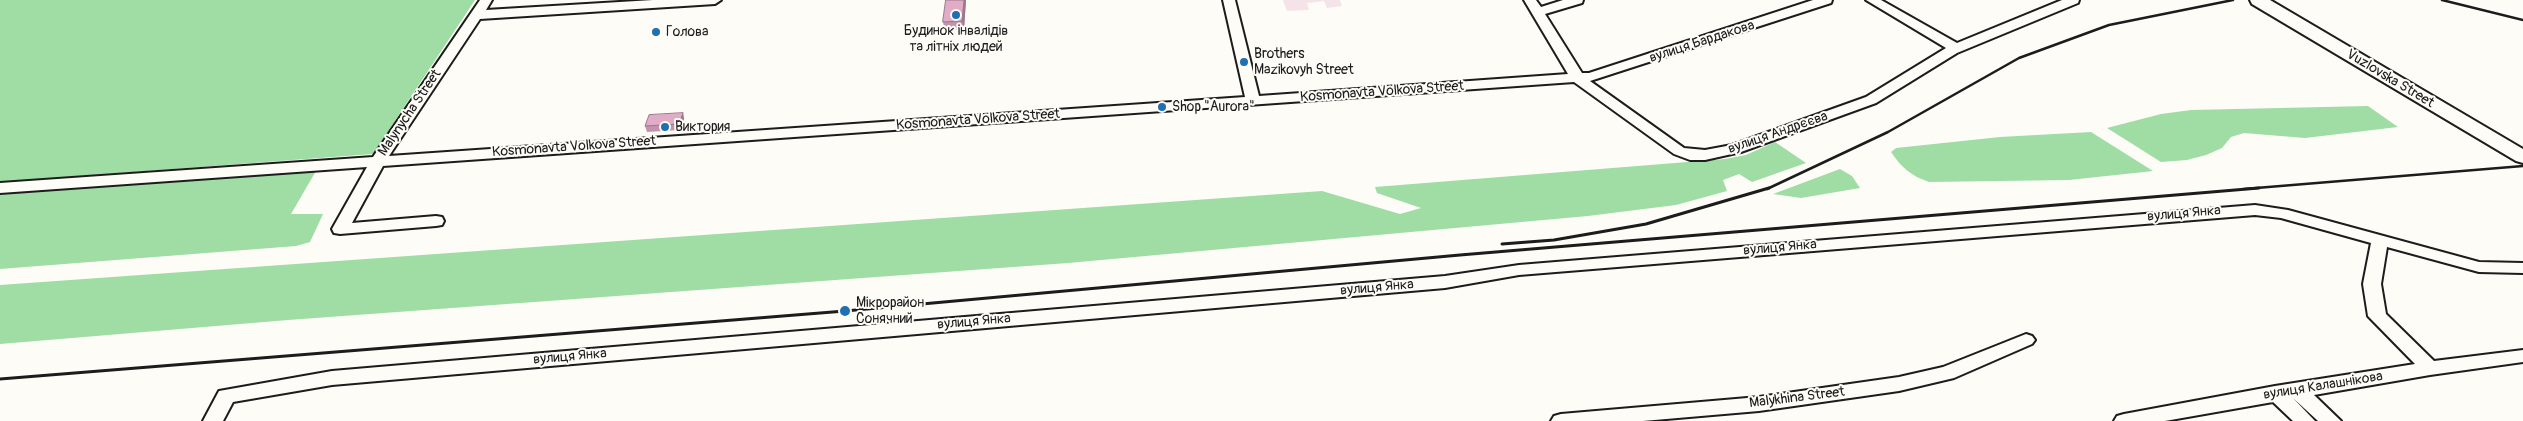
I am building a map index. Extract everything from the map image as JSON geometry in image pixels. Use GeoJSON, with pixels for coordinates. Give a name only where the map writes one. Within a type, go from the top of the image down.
{"type":"FeatureCollection","features":[{"type":"Feature","properties":{"kind":"main road","name":"Vuzlovska Street"},"geometry":{"type":"LineString","coordinates":[[2258,0],[2523,157]]}},
{"type":"Feature","properties":{"kind":"street","name":"Malynycha Street"},"geometry":{"type":"LineString","coordinates":[[436,220],[340,229],[379,160],[486,0]]}},
{"type":"Feature","properties":{"kind":"street"},"geometry":{"type":"LineString","coordinates":[[476,15],[715,0]]}},
{"type":"Feature","properties":{"kind":"street"},"geometry":{"type":"LineString","coordinates":[[1229,0],[1253,101]]}},
{"type":"Feature","properties":{"kind":"street"},"geometry":{"type":"LineString","coordinates":[[1577,0],[1533,6],[1578,79]]}},
{"type":"Feature","properties":{"kind":"street","name":"вулиця Бардакова"},"geometry":{"type":"LineString","coordinates":[[1578,79],[1601,75],[1826,0]]}},
{"type":"Feature","properties":{"kind":"street"},"geometry":{"type":"LineString","coordinates":[[1872,0],[1957,48]]}},
{"type":"Feature","properties":{"kind":"street","name":"вулиця Андрєєва"},"geometry":{"type":"LineString","coordinates":[[1578,79],[1678,151],[1690,155],[1705,155],[1751,144],[1871,100],[1957,48],[2073,0]]}},
{"type":"Feature","properties":{"kind":"street","name":"Kosmonavta Volkova Street"},"geometry":{"type":"LineString","coordinates":[[0,188],[379,160],[1578,79]]}},
{"type":"Feature","properties":{"kind":"street","name":"вулиця Янка"},"geometry":{"type":"LineString","coordinates":[[213,421],[226,396],[332,378],[1445,282],[1518,270],[2226,211],[2255,210],[2282,213],[2479,267],[2523,268]]}},
{"type":"Feature","properties":{"kind":"street"},"geometry":{"type":"LineString","coordinates":[[2380,241],[2372,284],[2377,316],[2430,368]]}},
{"type":"Feature","properties":{"kind":"street","name":"Malykhina Street"},"geometry":{"type":"LineString","coordinates":[[1561,421],[1759,404],[1899,384],[1947,373],[2026,340]]}},
{"type":"Feature","properties":{"kind":"street","name":"вулиця Калашнікова"},"geometry":{"type":"LineString","coordinates":[[2124,421],[2275,393],[2430,368],[2523,356]]}},
{"type":"Feature","properties":{"kind":"street"},"geometry":{"type":"LineString","coordinates":[[2297,390],[2330,421]]}},
{"type":"Feature","properties":{"kind":"street"},"geometry":{"type":"LineString","coordinates":[[2275,393],[2305,421]]}},
{"type":"Feature","properties":{"kind":"shaded area"},"geometry":{"type":"Polygon","coordinates":[[[1283,0],[1340,0],[1342,6],[1327,8],[1324,1],[1307,3],[1309,10],[1287,11],[1283,0]]]}},
{"type":"Feature","properties":{"kind":"green space"},"geometry":{"type":"Polygon","coordinates":[[[0,0],[475,0],[373,154],[0,182],[0,0]]]}},
{"type":"Feature","properties":{"kind":"green space"},"geometry":{"type":"Polygon","coordinates":[[[2368,106],[2398,127],[2305,138],[2244,133],[2231,137],[2222,148],[2187,160],[2161,162],[2107,128],[2161,114],[2191,110],[2368,106]]]}},
{"type":"Feature","properties":{"kind":"green space"},"geometry":{"type":"Polygon","coordinates":[[[2091,132],[2153,171],[2069,180],[1929,182],[1907,170],[1891,152],[1896,148],[2000,137],[2091,132]]]}},
{"type":"Feature","properties":{"kind":"green space"},"geometry":{"type":"Polygon","coordinates":[[[1775,142],[1806,163],[1752,182],[1739,174],[1723,180],[1727,191],[1676,205],[1588,216],[1068,263],[288,320],[0,344],[0,285],[1322,191],[1400,214],[1421,208],[1377,193],[1375,187],[1725,159],[1746,155],[1775,142]]]}},
{"type":"Feature","properties":{"kind":"green space"},"geometry":{"type":"Polygon","coordinates":[[[1840,169],[1852,176],[1860,188],[1801,198],[1773,194],[1840,169]]]}},
{"type":"Feature","properties":{"kind":"green space"},"geometry":{"type":"Polygon","coordinates":[[[316,171],[291,214],[323,214],[310,242],[296,246],[0,269],[0,194],[316,171]]]}},
{"type":"Feature","properties":{"kind":"building","name":"Будинок інвалідів та літніх людей"},"geometry":{"type":"Polygon","coordinates":[[[946,0],[964,0],[962,21],[943,22],[946,0]]]}},
{"type":"Feature","properties":{"kind":"building"},"geometry":{"type":"Polygon","coordinates":[[[683,113],[679,124],[645,126],[649,115],[683,113]]]}},
{"type":"Feature","properties":{"kind":"railway"},"geometry":{"type":"LineString","coordinates":[[1767,189],[1888,132],[2019,58],[2109,25],[2233,0]]}},
{"type":"Feature","properties":{"kind":"railway"},"geometry":{"type":"LineString","coordinates":[[2442,0],[2523,20]]}},
{"type":"Feature","properties":{"kind":"railway"},"geometry":{"type":"LineString","coordinates":[[2244,189],[2523,166]]}},
{"type":"Feature","properties":{"kind":"railway"},"geometry":{"type":"LineString","coordinates":[[1502,244],[1554,240],[1646,224],[1769,188]]}},
{"type":"Feature","properties":{"kind":"railway"},"geometry":{"type":"LineString","coordinates":[[0,379],[845,311],[1460,255],[2259,188]]}},
{"type":"Feature","properties":{"kind":"place","name":"Будинок інвалідів та літніх людей"},"geometry":{"type":"Point","coordinates":[956,15]}},
{"type":"Feature","properties":{"kind":"place","name":"Голова"},"geometry":{"type":"Point","coordinates":[656,32]}},
{"type":"Feature","properties":{"kind":"place","name":"Brothers Mazikovyh Street"},"geometry":{"type":"Point","coordinates":[1244,62]}},
{"type":"Feature","properties":{"kind":"place","name":"Shop \"Aurora\""},"geometry":{"type":"Point","coordinates":[1162,107]}},
{"type":"Feature","properties":{"kind":"place","name":"Виктория"},"geometry":{"type":"Point","coordinates":[665,127]}},
{"type":"Feature","properties":{"kind":"place","name":"Мікрорайон Сонячний"},"geometry":{"type":"Point","coordinates":[845,311]}}]}
